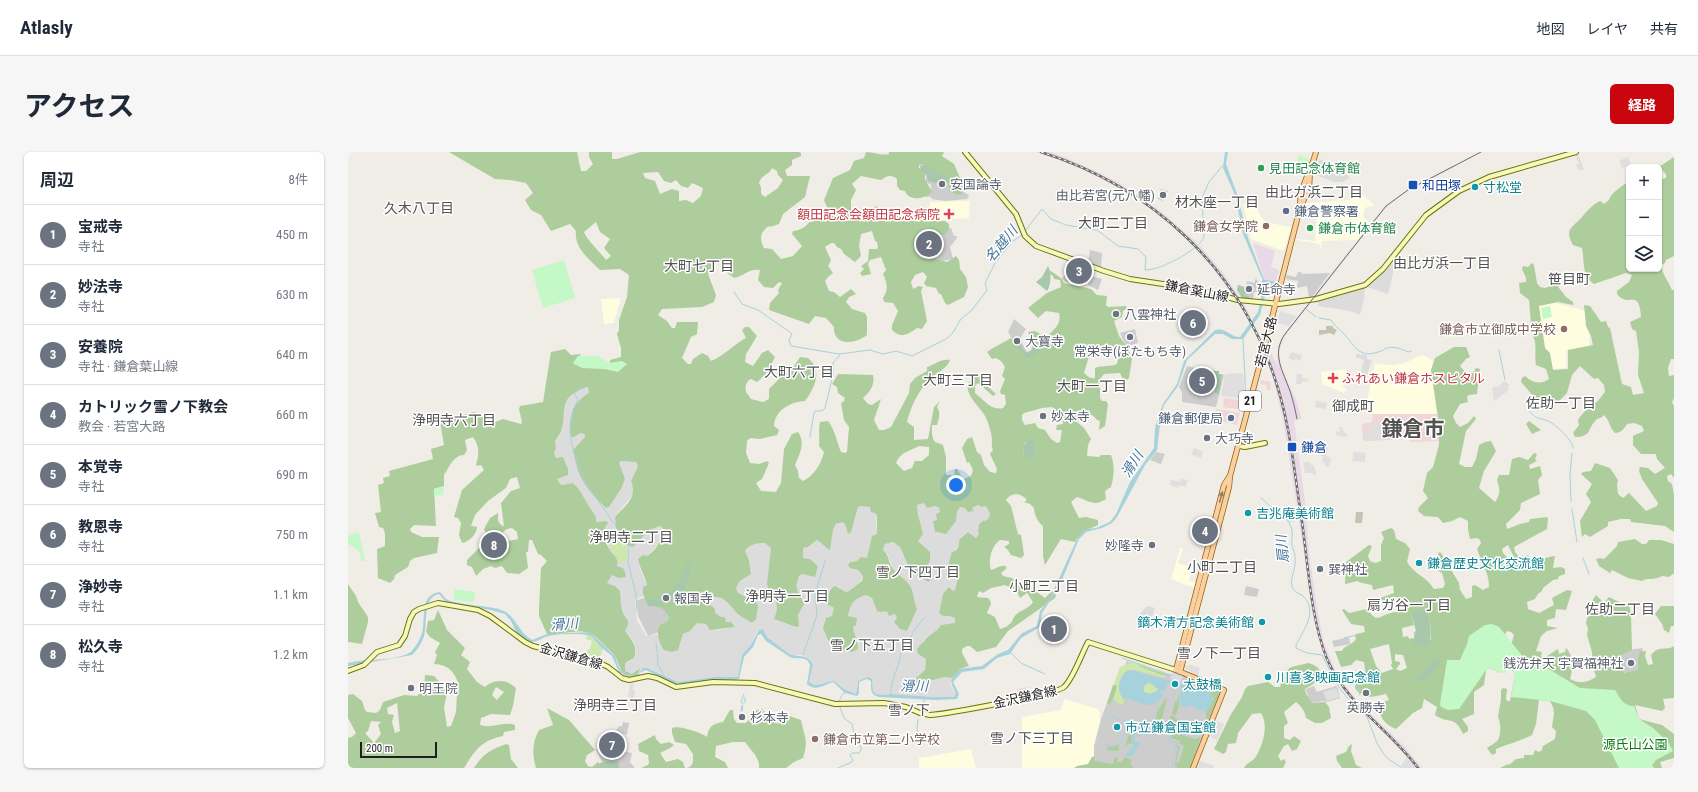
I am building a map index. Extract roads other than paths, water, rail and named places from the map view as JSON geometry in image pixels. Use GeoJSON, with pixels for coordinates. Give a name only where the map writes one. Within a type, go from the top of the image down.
{"type":"FeatureCollection","features":[{"type":"Feature","properties":{"kind":"main road","name":"鎌倉葉山線"},"geometry":{"type":"LineString","coordinates":[[966,152],[1016,214],[1024,233],[1036,246],[1136,281],[1196,289],[1231,298],[1275,304],[1316,299],[1365,285],[1383,269],[1426,215],[1459,191],[1489,177],[1576,152]]}},
{"type":"Feature","properties":{"kind":"main road","name":"若宮大路"},"geometry":{"type":"LineString","coordinates":[[1178,671],[1227,484],[1239,446],[1300,208],[1310,189],[1310,171],[1316,152]]}},
{"type":"Feature","properties":{"kind":"main road"},"geometry":{"type":"LineString","coordinates":[[1239,446],[1245,447],[1265,443]]}},
{"type":"Feature","properties":{"kind":"main road","name":"金沢鎌倉線"},"geometry":{"type":"LineString","coordinates":[[348,671],[360,668],[377,652],[394,647],[401,642],[405,636],[412,616],[417,610],[438,604],[478,610],[490,616],[529,644],[602,664],[625,679],[634,680],[648,676],[657,678],[676,687],[713,682],[755,683],[835,704],[875,703],[899,705],[930,715],[1056,691],[1065,686],[1088,642],[1178,671]]}},
{"type":"Feature","properties":{"kind":"main road"},"geometry":{"type":"LineString","coordinates":[[1178,671],[1224,690],[1193,768]]}},
{"type":"Feature","properties":{"kind":"water"},"geometry":{"type":"Polygon","coordinates":[[[1225,152],[1228,152],[1226,164],[1237,194],[1248,238],[1264,279],[1268,285],[1260,315],[1243,339],[1232,339],[1223,334],[1215,334],[1187,360],[1178,386],[1164,405],[1161,415],[1157,450],[1145,465],[1117,517],[1112,523],[1102,528],[1086,532],[1079,539],[1059,587],[1042,613],[1040,627],[1021,638],[1010,654],[997,658],[984,669],[962,672],[953,682],[959,694],[957,699],[936,700],[879,697],[873,693],[871,689],[871,681],[867,679],[859,682],[859,693],[857,696],[845,693],[833,682],[816,688],[807,684],[810,665],[808,661],[790,657],[766,641],[761,634],[758,635],[753,647],[744,657],[739,679],[736,680],[715,680],[674,684],[646,670],[639,673],[640,676],[629,677],[619,672],[612,656],[591,636],[576,634],[558,635],[531,642],[517,634],[511,621],[505,614],[491,610],[447,603],[439,594],[430,600],[424,636],[412,655],[348,666],[348,663],[388,659],[411,652],[418,643],[422,633],[426,602],[433,594],[440,592],[450,601],[495,608],[506,612],[527,637],[532,640],[547,634],[590,632],[615,656],[620,670],[629,676],[637,675],[643,668],[647,668],[678,682],[714,677],[738,677],[742,655],[750,646],[759,630],[763,629],[767,637],[788,653],[810,660],[813,664],[809,682],[812,684],[818,685],[834,681],[844,689],[856,694],[858,681],[868,677],[872,679],[873,691],[876,694],[954,697],[956,694],[951,681],[953,676],[960,669],[982,666],[998,654],[1008,650],[1022,633],[1037,626],[1040,611],[1050,598],[1079,535],[1087,529],[1096,528],[1110,522],[1116,514],[1130,482],[1154,448],[1155,428],[1159,414],[1163,404],[1177,384],[1184,361],[1215,330],[1219,329],[1240,337],[1258,312],[1264,283],[1243,234],[1235,195],[1223,168],[1225,152]]]}},
{"type":"Feature","properties":{"kind":"water"},"geometry":{"type":"Polygon","coordinates":[[[1130,670],[1207,691],[1213,698],[1206,711],[1199,711],[1199,709],[1189,705],[1188,708],[1180,705],[1181,687],[1168,684],[1164,691],[1160,691],[1163,695],[1153,704],[1148,705],[1124,699],[1119,687],[1121,679],[1126,672],[1130,670]],[[1149,682],[1144,686],[1144,692],[1150,694],[1158,689],[1149,682]]]}},
{"type":"Feature","properties":{"kind":"water"},"geometry":{"type":"Polygon","coordinates":[[[1135,733],[1142,736],[1135,735],[1135,742],[1141,742],[1133,755],[1128,757],[1126,755],[1130,749],[1134,747],[1131,740],[1132,735],[1135,733]]]}},
{"type":"Feature","properties":{"kind":"waterway","name":"名越川"},"geometry":{"type":"LineString","coordinates":[[1025,231],[1042,209],[1051,219],[1066,225],[1097,230],[1118,246],[1138,249],[1146,257],[1145,270],[1159,267],[1178,259],[1195,248],[1201,242],[1204,237],[1202,198],[1209,182],[1223,165]]}},
{"type":"Feature","properties":{"kind":"waterway","name":"名越川"},"geometry":{"type":"LineString","coordinates":[[734,292],[742,304],[758,310],[791,333],[792,334],[789,340],[791,346],[839,354],[870,350],[883,354],[896,351],[912,356],[946,339],[952,334],[961,319],[972,310],[987,290],[985,283],[995,263],[1012,242],[1022,235]]}},
{"type":"Feature","properties":{"kind":"waterway"},"geometry":{"type":"LineString","coordinates":[[1264,282],[1275,284]]}},
{"type":"Feature","properties":{"kind":"waterway"},"geometry":{"type":"LineString","coordinates":[[1306,309],[1316,317]]}},
{"type":"Feature","properties":{"kind":"waterway"},"geometry":{"type":"LineString","coordinates":[[1319,318],[1331,320],[1357,349],[1366,354],[1380,352],[1392,347],[1408,352],[1411,351]]}},
{"type":"Feature","properties":{"kind":"waterway"},"geometry":{"type":"LineString","coordinates":[[1243,339],[1246,400]]}},
{"type":"Feature","properties":{"kind":"waterway"},"geometry":{"type":"LineString","coordinates":[[1499,350],[1505,380]]}},
{"type":"Feature","properties":{"kind":"waterway"},"geometry":{"type":"LineString","coordinates":[[810,437],[814,413],[815,411],[822,411],[825,408],[833,375],[833,363],[840,355]]}},
{"type":"Feature","properties":{"kind":"waterway"},"geometry":{"type":"LineString","coordinates":[[582,387],[574,394],[578,399],[573,410],[571,422],[571,439],[573,450],[585,482],[629,545],[628,562],[636,595],[637,611]]}},
{"type":"Feature","properties":{"kind":"waterway"},"geometry":{"type":"LineString","coordinates":[[1529,411],[1537,418],[1548,421],[1559,429],[1570,441],[1573,448]]}},
{"type":"Feature","properties":{"kind":"waterway"},"geometry":{"type":"LineString","coordinates":[[1571,502],[1570,475],[1572,453]]}},
{"type":"Feature","properties":{"kind":"waterway","name":"扇川"},"geometry":{"type":"LineString","coordinates":[[1261,498],[1284,516],[1289,522],[1292,530],[1292,543],[1295,555],[1292,586],[1295,591],[1303,596],[1308,602],[1310,608],[1310,614],[1306,627],[1296,645],[1296,648],[1307,653],[1322,655],[1338,686],[1349,700],[1367,717],[1377,743],[1383,753],[1388,759],[1402,768]]}},
{"type":"Feature","properties":{"kind":"waterway"},"geometry":{"type":"LineString","coordinates":[[1572,509],[1577,542]]}},
{"type":"Feature","properties":{"kind":"waterway"},"geometry":{"type":"LineString","coordinates":[[1583,558],[1589,574]]}},
{"type":"Feature","properties":{"kind":"waterway"},"geometry":{"type":"LineString","coordinates":[[803,655],[817,614],[815,595],[825,561]]}},
{"type":"Feature","properties":{"kind":"waterway","name":"滑川"},"geometry":{"type":"LineString","coordinates":[[891,694],[892,683],[901,652],[904,650],[915,629],[924,618]]}},
{"type":"Feature","properties":{"kind":"waterway"},"geometry":{"type":"LineString","coordinates":[[1344,638],[1357,635]]}},
{"type":"Feature","properties":{"kind":"waterway"},"geometry":{"type":"LineString","coordinates":[[656,643],[657,663],[664,676]]}},
{"type":"Feature","properties":{"kind":"waterway"},"geometry":{"type":"LineString","coordinates":[[1011,653],[1021,663],[1045,674]]}},
{"type":"Feature","properties":{"kind":"waterway"},"geometry":{"type":"LineString","coordinates":[[1122,658],[1171,675]]}},
{"type":"Feature","properties":{"kind":"waterway"},"geometry":{"type":"LineString","coordinates":[[1194,682],[1215,689]]}},
{"type":"Feature","properties":{"kind":"waterway"},"geometry":{"type":"LineString","coordinates":[[1350,685],[1357,683],[1360,695]]}},
{"type":"Feature","properties":{"kind":"waterway"},"geometry":{"type":"LineString","coordinates":[[1218,690],[1220,695]]}},
{"type":"Feature","properties":{"kind":"waterway"},"geometry":{"type":"LineString","coordinates":[[839,702],[842,695],[846,692]]}},
{"type":"Feature","properties":{"kind":"waterway"},"geometry":{"type":"LineString","coordinates":[[743,703],[741,702],[744,694]]}},
{"type":"Feature","properties":{"kind":"waterway"},"geometry":{"type":"LineString","coordinates":[[744,703],[746,700],[744,699],[745,697]]}},
{"type":"Feature","properties":{"kind":"waterway"},"geometry":{"type":"LineString","coordinates":[[1209,720],[1218,698]]}},
{"type":"Feature","properties":{"kind":"waterway","name":"滑川"},"geometry":{"type":"LineString","coordinates":[[924,699],[924,712]]}},
{"type":"Feature","properties":{"kind":"waterway"},"geometry":{"type":"LineString","coordinates":[[741,711],[742,705]]}},
{"type":"Feature","properties":{"kind":"waterway"},"geometry":{"type":"LineString","coordinates":[[838,768],[852,762],[853,760],[850,755],[852,753],[859,753],[861,750],[861,746],[856,742],[852,724],[844,718],[839,705]]}},
{"type":"Feature","properties":{"kind":"waterway"},"geometry":{"type":"LineString","coordinates":[[742,711],[743,706]]}},
{"type":"Feature","properties":{"kind":"waterway"},"geometry":{"type":"LineString","coordinates":[[1106,745],[1114,747],[1122,741],[1128,722],[1108,716]]}},
{"type":"Feature","properties":{"kind":"waterway"},"geometry":{"type":"LineString","coordinates":[[918,719],[917,728],[919,740]]}},
{"type":"Feature","properties":{"kind":"waterway"},"geometry":{"type":"LineString","coordinates":[[1203,736],[1208,722]]}},
{"type":"Feature","properties":{"kind":"waterway"},"geometry":{"type":"LineString","coordinates":[[1127,726],[1131,728],[1134,733]]}},
{"type":"Feature","properties":{"kind":"waterway"},"geometry":{"type":"LineString","coordinates":[[1172,730],[1169,740],[1177,743],[1172,764],[1176,767]]}},
{"type":"Feature","properties":{"kind":"waterway"},"geometry":{"type":"LineString","coordinates":[[1197,752],[1202,738]]}},
{"type":"Feature","properties":{"kind":"tram line"},"geometry":{"type":"LineString","coordinates":[[1297,419],[1279,356],[1281,341],[1285,334],[1386,206],[1408,190],[1481,152]]}},
{"type":"Feature","properties":{"kind":"railway"},"geometry":{"type":"LineString","coordinates":[[1041,152],[1081,167],[1119,187],[1154,210],[1186,237],[1214,268],[1239,302],[1259,339],[1275,379],[1284,412],[1294,464],[1313,607],[1321,643],[1327,659],[1336,675],[1357,704],[1395,741],[1418,768]]}},
{"type":"Feature","properties":{"kind":"place","name":"見田記念体育館"},"geometry":{"type":"Point","coordinates":[1261,168]}},
{"type":"Feature","properties":{"kind":"place","name":"安国論寺"},"geometry":{"type":"Point","coordinates":[942,184]}},
{"type":"Feature","properties":{"kind":"place","name":"和田塚"},"geometry":{"type":"Point","coordinates":[1413,185]}},
{"type":"Feature","properties":{"kind":"place","name":"寸松堂"},"geometry":{"type":"Point","coordinates":[1475,187]}},
{"type":"Feature","properties":{"kind":"place","name":"由比若宮(元八幡)"},"geometry":{"type":"Point","coordinates":[1163,195]}},
{"type":"Feature","properties":{"kind":"place","name":"鎌倉警察署"},"geometry":{"type":"Point","coordinates":[1286,211]}},
{"type":"Feature","properties":{"kind":"place","name":"額田記念会額田記念病院"},"geometry":{"type":"Point","coordinates":[949,214]}},
{"type":"Feature","properties":{"kind":"place","name":"鎌倉女学院"},"geometry":{"type":"Point","coordinates":[1266,226]}},
{"type":"Feature","properties":{"kind":"place","name":"鎌倉市体育館"},"geometry":{"type":"Point","coordinates":[1310,228]}},
{"type":"Feature","properties":{"kind":"place","name":"妙法寺"},"geometry":{"type":"Point","coordinates":[929,244]}},
{"type":"Feature","properties":{"kind":"place","name":"安養院"},"geometry":{"type":"Point","coordinates":[1079,271]}},
{"type":"Feature","properties":{"kind":"place","name":"延命寺"},"geometry":{"type":"Point","coordinates":[1249,289]}},
{"type":"Feature","properties":{"kind":"place","name":"八雲神社"},"geometry":{"type":"Point","coordinates":[1116,314]}},
{"type":"Feature","properties":{"kind":"place","name":"教恩寺"},"geometry":{"type":"Point","coordinates":[1193,323]}},
{"type":"Feature","properties":{"kind":"place","name":"鎌倉市立御成中学校"},"geometry":{"type":"Point","coordinates":[1564,329]}},
{"type":"Feature","properties":{"kind":"place","name":"常栄寺(ぼたもち寺)"},"geometry":{"type":"Point","coordinates":[1130,337]}},
{"type":"Feature","properties":{"kind":"place","name":"大寶寺"},"geometry":{"type":"Point","coordinates":[1017,341]}},
{"type":"Feature","properties":{"kind":"place","name":"ふれあい鎌倉ホスピタル"},"geometry":{"type":"Point","coordinates":[1333,378]}},
{"type":"Feature","properties":{"kind":"place","name":"本覚寺"},"geometry":{"type":"Point","coordinates":[1202,381]}},
{"type":"Feature","properties":{"kind":"place","name":"妙本寺"},"geometry":{"type":"Point","coordinates":[1043,416]}},
{"type":"Feature","properties":{"kind":"place","name":"鎌倉郵便局"},"geometry":{"type":"Point","coordinates":[1231,418]}},
{"type":"Feature","properties":{"kind":"place","name":"大巧寺"},"geometry":{"type":"Point","coordinates":[1207,438]}},
{"type":"Feature","properties":{"kind":"place","name":"鎌倉"},"geometry":{"type":"Point","coordinates":[1292,447]}},
{"type":"Feature","properties":{"kind":"place","name":"吉兆庵美術館"},"geometry":{"type":"Point","coordinates":[1248,513]}},
{"type":"Feature","properties":{"kind":"place","name":"カトリック雪ノ下教会"},"geometry":{"type":"Point","coordinates":[1205,531]}},
{"type":"Feature","properties":{"kind":"place","name":"松久寺"},"geometry":{"type":"Point","coordinates":[494,545]}},
{"type":"Feature","properties":{"kind":"place","name":"妙隆寺"},"geometry":{"type":"Point","coordinates":[1152,545]}},
{"type":"Feature","properties":{"kind":"place","name":"鎌倉歴史文化交流館"},"geometry":{"type":"Point","coordinates":[1419,563]}},
{"type":"Feature","properties":{"kind":"place","name":"巽神社"},"geometry":{"type":"Point","coordinates":[1320,569]}},
{"type":"Feature","properties":{"kind":"place","name":"報国寺"},"geometry":{"type":"Point","coordinates":[666,598]}},
{"type":"Feature","properties":{"kind":"place","name":"鏑木清方記念美術館"},"geometry":{"type":"Point","coordinates":[1262,622]}},
{"type":"Feature","properties":{"kind":"place","name":"宝戒寺"},"geometry":{"type":"Point","coordinates":[1054,629]}},
{"type":"Feature","properties":{"kind":"place","name":"銭洗弁天 宇賀福神社"},"geometry":{"type":"Point","coordinates":[1631,663]}},
{"type":"Feature","properties":{"kind":"place","name":"川喜多映画記念館"},"geometry":{"type":"Point","coordinates":[1268,677]}},
{"type":"Feature","properties":{"kind":"place","name":"太鼓橋"},"geometry":{"type":"Point","coordinates":[1175,684]}},
{"type":"Feature","properties":{"kind":"place","name":"明王院"},"geometry":{"type":"Point","coordinates":[411,688]}},
{"type":"Feature","properties":{"kind":"place","name":"英勝寺"},"geometry":{"type":"Point","coordinates":[1366,693]}},
{"type":"Feature","properties":{"kind":"place","name":"杉本寺"},"geometry":{"type":"Point","coordinates":[742,717]}},
{"type":"Feature","properties":{"kind":"place","name":"市立鎌倉国宝館"},"geometry":{"type":"Point","coordinates":[1117,727]}},
{"type":"Feature","properties":{"kind":"place","name":"鎌倉市立第二小学校"},"geometry":{"type":"Point","coordinates":[815,739]}},
{"type":"Feature","properties":{"kind":"place","name":"浄妙寺"},"geometry":{"type":"Point","coordinates":[612,745]}},
{"type":"Feature","properties":{"kind":"district","name":"由比ガ浜二丁目"},"geometry":{"type":"Point","coordinates":[1314,192]}},
{"type":"Feature","properties":{"kind":"district","name":"材木座一丁目"},"geometry":{"type":"Point","coordinates":[1217,202]}},
{"type":"Feature","properties":{"kind":"district","name":"久木八丁目"},"geometry":{"type":"Point","coordinates":[419,208]}},
{"type":"Feature","properties":{"kind":"district","name":"大町二丁目"},"geometry":{"type":"Point","coordinates":[1113,223]}},
{"type":"Feature","properties":{"kind":"district","name":"由比ガ浜一丁目"},"geometry":{"type":"Point","coordinates":[1442,263]}},
{"type":"Feature","properties":{"kind":"district","name":"大町七丁目"},"geometry":{"type":"Point","coordinates":[699,266]}},
{"type":"Feature","properties":{"kind":"district","name":"笹目町"},"geometry":{"type":"Point","coordinates":[1569,279]}},
{"type":"Feature","properties":{"kind":"district","name":"大町六丁目"},"geometry":{"type":"Point","coordinates":[799,372]}},
{"type":"Feature","properties":{"kind":"district","name":"大町三丁目"},"geometry":{"type":"Point","coordinates":[958,380]}},
{"type":"Feature","properties":{"kind":"district","name":"大町一丁目"},"geometry":{"type":"Point","coordinates":[1092,386]}},
{"type":"Feature","properties":{"kind":"district","name":"佐助一丁目"},"geometry":{"type":"Point","coordinates":[1561,403]}},
{"type":"Feature","properties":{"kind":"district","name":"御成町"},"geometry":{"type":"Point","coordinates":[1353,406]}},
{"type":"Feature","properties":{"kind":"district","name":"浄明寺六丁目"},"geometry":{"type":"Point","coordinates":[454,420]}},
{"type":"Feature","properties":{"kind":"district","name":"鎌倉市"},"geometry":{"type":"Point","coordinates":[1413,429]}},
{"type":"Feature","properties":{"kind":"district","name":"浄明寺二丁目"},"geometry":{"type":"Point","coordinates":[631,537]}},
{"type":"Feature","properties":{"kind":"district","name":"小町二丁目"},"geometry":{"type":"Point","coordinates":[1222,567]}},
{"type":"Feature","properties":{"kind":"district","name":"雪ノ下四丁目"},"geometry":{"type":"Point","coordinates":[918,572]}},
{"type":"Feature","properties":{"kind":"district","name":"小町三丁目"},"geometry":{"type":"Point","coordinates":[1044,586]}},
{"type":"Feature","properties":{"kind":"district","name":"浄明寺一丁目"},"geometry":{"type":"Point","coordinates":[787,596]}},
{"type":"Feature","properties":{"kind":"district","name":"扇ガ谷一丁目"},"geometry":{"type":"Point","coordinates":[1409,605]}},
{"type":"Feature","properties":{"kind":"district","name":"佐助二丁目"},"geometry":{"type":"Point","coordinates":[1620,609]}},
{"type":"Feature","properties":{"kind":"district","name":"雪ノ下五丁目"},"geometry":{"type":"Point","coordinates":[872,645]}},
{"type":"Feature","properties":{"kind":"district","name":"雪ノ下一丁目"},"geometry":{"type":"Point","coordinates":[1219,653]}},
{"type":"Feature","properties":{"kind":"district","name":"浄明寺三丁目"},"geometry":{"type":"Point","coordinates":[615,705]}},
{"type":"Feature","properties":{"kind":"district","name":"雪ノ下"},"geometry":{"type":"Point","coordinates":[909,710]}},
{"type":"Feature","properties":{"kind":"district","name":"雪ノ下三丁目"},"geometry":{"type":"Point","coordinates":[1032,738]}},
{"type":"Feature","properties":{"kind":"park label","name":"源氏山公園"},"geometry":{"type":"Point","coordinates":[1635,744]}}]}
